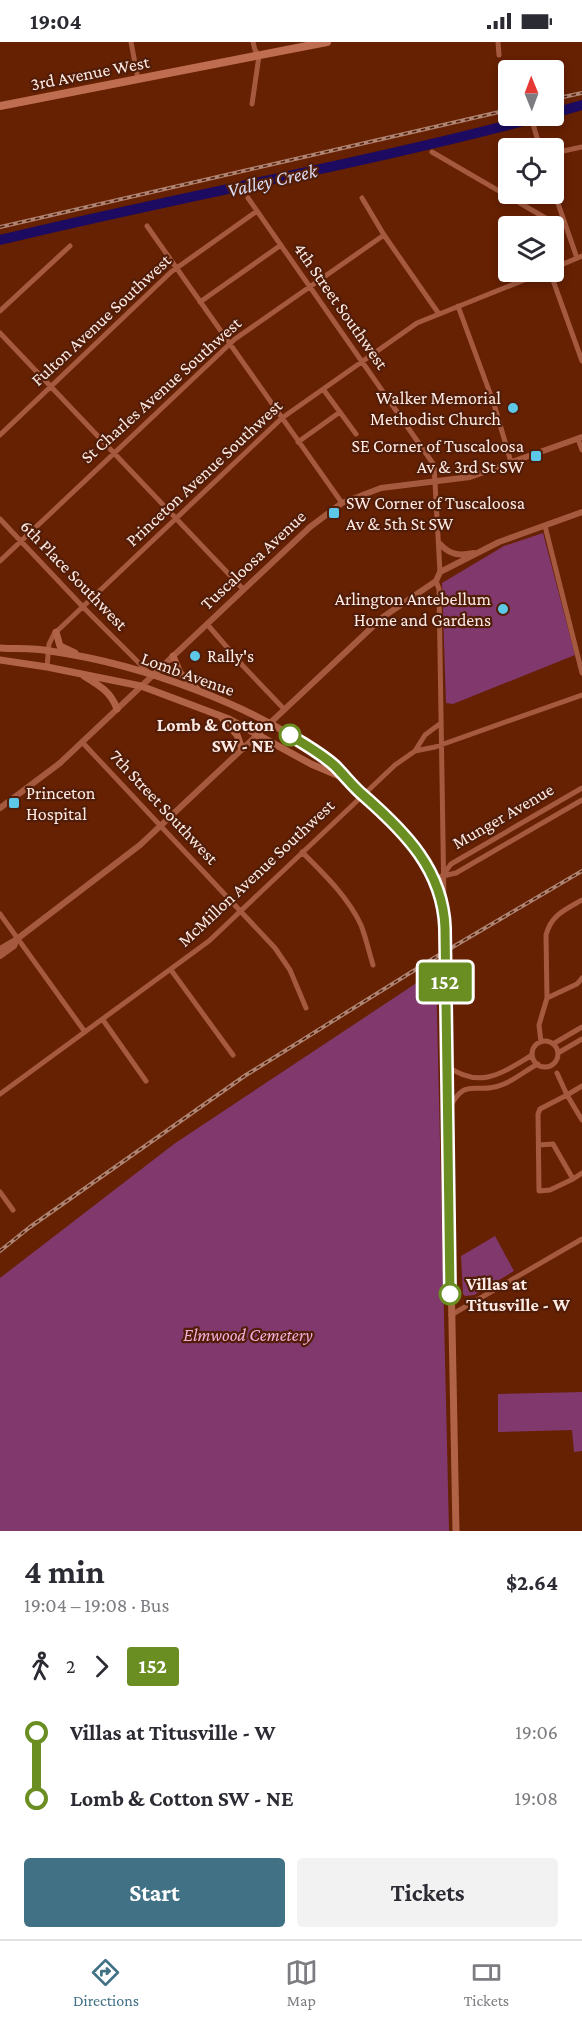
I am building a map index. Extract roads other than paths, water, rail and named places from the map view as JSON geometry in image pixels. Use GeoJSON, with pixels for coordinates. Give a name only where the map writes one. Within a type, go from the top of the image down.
{"type":"FeatureCollection","features":[{"type":"Feature","properties":{"kind":"main road","name":"3rd Avenue West"},"geometry":{"type":"LineString","coordinates":[[0,106],[327,42]]}},
{"type":"Feature","properties":{"kind":"main road"},"geometry":{"type":"LineString","coordinates":[[56,632],[60,646],[91,659]]}},
{"type":"Feature","properties":{"kind":"main road","name":"Lomb Avenue"},"geometry":{"type":"LineString","coordinates":[[0,646],[49,651],[119,665],[202,693],[252,713],[270,723],[334,765],[404,834],[434,878],[440,892],[444,912]]}},
{"type":"Feature","properties":{"kind":"main road"},"geometry":{"type":"LineString","coordinates":[[173,656],[180,673],[202,693]]}},
{"type":"Feature","properties":{"kind":"main road","name":"Lomb Avenue"},"geometry":{"type":"LineString","coordinates":[[0,660],[141,686],[218,715],[311,764],[346,779]]}},
{"type":"Feature","properties":{"kind":"main road"},"geometry":{"type":"LineString","coordinates":[[80,673],[108,692],[117,709]]}},
{"type":"Feature","properties":{"kind":"main road"},"geometry":{"type":"LineString","coordinates":[[218,715],[233,728],[242,749]]}},
{"type":"Feature","properties":{"kind":"main road"},"geometry":{"type":"LineString","coordinates":[[444,912],[450,1315],[456,1531]]}},
{"type":"Feature","properties":{"kind":"street"},"geometry":{"type":"LineString","coordinates":[[131,42],[138,79]]}},
{"type":"Feature","properties":{"kind":"street"},"geometry":{"type":"LineString","coordinates":[[252,104],[259,56],[253,42]]}},
{"type":"Feature","properties":{"kind":"street"},"geometry":{"type":"LineString","coordinates":[[498,42],[500,56]]}},
{"type":"Feature","properties":{"kind":"street"},"geometry":{"type":"LineString","coordinates":[[564,151],[582,147]]}},
{"type":"Feature","properties":{"kind":"street"},"geometry":{"type":"LineString","coordinates":[[432,152],[542,216]]}},
{"type":"Feature","properties":{"kind":"street"},"geometry":{"type":"LineString","coordinates":[[248,198],[281,245]]}},
{"type":"Feature","properties":{"kind":"street"},"geometry":{"type":"LineString","coordinates":[[362,198],[384,235],[439,314]]}},
{"type":"Feature","properties":{"kind":"street","name":"Fulton Avenue Southwest"},"geometry":{"type":"LineString","coordinates":[[0,435],[176,268],[257,211]]}},
{"type":"Feature","properties":{"kind":"street"},"geometry":{"type":"LineString","coordinates":[[564,224],[580,257],[564,264]]}},
{"type":"Feature","properties":{"kind":"street"},"geometry":{"type":"LineString","coordinates":[[147,226],[342,503]]}},
{"type":"Feature","properties":{"kind":"street","name":"St Charles Avenue Southwest"},"geometry":{"type":"LineString","coordinates":[[0,561],[229,344],[384,235]]}},
{"type":"Feature","properties":{"kind":"street","name":"4th Street Southwest"},"geometry":{"type":"LineString","coordinates":[[200,302],[281,245],[434,465],[440,572]]}},
{"type":"Feature","properties":{"kind":"street"},"geometry":{"type":"LineString","coordinates":[[0,311],[70,246]]}},
{"type":"Feature","properties":{"kind":"street","name":"Princeton Avenue Southwest"},"geometry":{"type":"LineString","coordinates":[[47,667],[49,644],[56,632],[282,418],[417,323],[519,282]]}},
{"type":"Feature","properties":{"kind":"street"},"geometry":{"type":"LineString","coordinates":[[554,282],[582,361]]}},
{"type":"Feature","properties":{"kind":"street"},"geometry":{"type":"LineString","coordinates":[[458,306],[494,404],[512,462]]}},
{"type":"Feature","properties":{"kind":"street"},"geometry":{"type":"LineString","coordinates":[[0,333],[243,589]]}},
{"type":"Feature","properties":{"kind":"street"},"geometry":{"type":"LineString","coordinates":[[323,389],[356,434]]}},
{"type":"Feature","properties":{"kind":"street"},"geometry":{"type":"LineString","coordinates":[[298,442],[340,412]]}},
{"type":"Feature","properties":{"kind":"street"},"geometry":{"type":"LineString","coordinates":[[580,438],[582,450]]}},
{"type":"Feature","properties":{"kind":"street","name":"Tuscaloosa Avenue"},"geometry":{"type":"LineString","coordinates":[[0,808],[60,763],[311,525],[342,503],[388,486],[470,477],[580,438]]}},
{"type":"Feature","properties":{"kind":"street"},"geometry":{"type":"LineString","coordinates":[[0,949],[17,939],[140,845],[383,617],[436,581],[440,572],[499,542],[582,512]]}},
{"type":"Feature","properties":{"kind":"street","name":"6th Place Southwest"},"geometry":{"type":"LineString","coordinates":[[0,519],[83,607],[152,675]]}},
{"type":"Feature","properties":{"kind":"street"},"geometry":{"type":"LineString","coordinates":[[545,526],[582,673]]}},
{"type":"Feature","properties":{"kind":"street"},"geometry":{"type":"LineString","coordinates":[[440,544],[450,553],[455,554],[480,552]]}},
{"type":"Feature","properties":{"kind":"street"},"geometry":{"type":"LineString","coordinates":[[436,581],[439,589],[444,912]]}},
{"type":"Feature","properties":{"kind":"street"},"geometry":{"type":"LineString","coordinates":[[207,624],[284,709]]}},
{"type":"Feature","properties":{"kind":"street","name":"McMillon Avenue Southwest"},"geometry":{"type":"LineString","coordinates":[[0,1094],[209,941],[395,765],[416,751],[435,747],[582,695]]}},
{"type":"Feature","properties":{"kind":"street"},"geometry":{"type":"LineString","coordinates":[[416,751],[425,735],[441,723]]}},
{"type":"Feature","properties":{"kind":"street","name":"7th Street Southwest"},"geometry":{"type":"LineString","coordinates":[[82,742],[242,911],[286,962],[306,1008]]}},
{"type":"Feature","properties":{"kind":"street","name":"Munger Avenue"},"geometry":{"type":"LineString","coordinates":[[443,875],[452,864],[582,788]]}},
{"type":"Feature","properties":{"kind":"street","name":"Munger Avenue"},"geometry":{"type":"LineString","coordinates":[[434,878],[456,873],[582,800]]}},
{"type":"Feature","properties":{"kind":"street"},"geometry":{"type":"LineString","coordinates":[[521,823],[527,832]]}},
{"type":"Feature","properties":{"kind":"street"},"geometry":{"type":"LineString","coordinates":[[302,852],[326,876],[355,914],[373,965]]}},
{"type":"Feature","properties":{"kind":"street"},"geometry":{"type":"LineString","coordinates":[[541,1042],[539,1025],[547,998],[546,935],[548,926],[559,914],[582,900]]}},
{"type":"Feature","properties":{"kind":"street"},"geometry":{"type":"LineString","coordinates":[[0,914],[85,1032]]}},
{"type":"Feature","properties":{"kind":"street"},"geometry":{"type":"LineString","coordinates":[[0,956],[14,946],[17,939]]}},
{"type":"Feature","properties":{"kind":"street"},"geometry":{"type":"LineString","coordinates":[[171,970],[233,1055]]}},
{"type":"Feature","properties":{"kind":"street"},"geometry":{"type":"LineString","coordinates":[[547,998],[577,984],[582,978]]}},
{"type":"Feature","properties":{"kind":"street"},"geometry":{"type":"LineString","coordinates":[[103,1020],[146,1081]]}},
{"type":"Feature","properties":{"kind":"street"},"geometry":{"type":"LineString","coordinates":[[557,1073],[537,1064],[532,1055],[534,1047],[541,1042],[553,1044],[582,1027]]}},
{"type":"Feature","properties":{"kind":"street"},"geometry":{"type":"LineString","coordinates":[[582,1039],[558,1053],[555,1063],[567,1095],[582,1120]]}},
{"type":"Feature","properties":{"kind":"street"},"geometry":{"type":"LineString","coordinates":[[553,1044],[558,1053]]}},
{"type":"Feature","properties":{"kind":"street"},"geometry":{"type":"LineString","coordinates":[[447,1066],[467,1078],[493,1077],[532,1055]]}},
{"type":"Feature","properties":{"kind":"street"},"geometry":{"type":"LineString","coordinates":[[548,1067],[555,1063]]}},
{"type":"Feature","properties":{"kind":"street"},"geometry":{"type":"LineString","coordinates":[[447,1112],[455,1095],[460,1091],[505,1084],[537,1064]]}},
{"type":"Feature","properties":{"kind":"street"},"geometry":{"type":"LineString","coordinates":[[582,1086],[540,1109],[538,1114],[539,1191],[550,1190],[582,1173]]}},
{"type":"Feature","properties":{"kind":"street"},"geometry":{"type":"LineString","coordinates":[[539,1145],[553,1144],[573,1179]]}},
{"type":"Feature","properties":{"kind":"street"},"geometry":{"type":"LineString","coordinates":[[0,1192],[13,1210]]}},
{"type":"Feature","properties":{"kind":"street"},"geometry":{"type":"LineString","coordinates":[[450,1315],[582,1239]]}},
{"type":"Feature","properties":{"kind":"waterway","name":"Valley Creek"},"geometry":{"type":"LineString","coordinates":[[564,110],[582,105]]}},
{"type":"Feature","properties":{"kind":"waterway","name":"Valley Creek"},"geometry":{"type":"LineString","coordinates":[[0,240],[340,165],[504,126]]}},
{"type":"Feature","properties":{"kind":"railway"},"geometry":{"type":"LineString","coordinates":[[564,97],[582,93]]}},
{"type":"Feature","properties":{"kind":"railway"},"geometry":{"type":"LineString","coordinates":[[0,227],[498,112]]}},
{"type":"Feature","properties":{"kind":"railway"},"geometry":{"type":"LineString","coordinates":[[0,1251],[30,1227],[246,1075],[434,958],[582,871]]}},
{"type":"Feature","properties":{"kind":"place","name":"Walker Memorial Methodist Church"},"geometry":{"type":"Point","coordinates":[513,408]}},
{"type":"Feature","properties":{"kind":"place","name":"SE Corner of Tuscaloosa Av & 3rd St SW"},"geometry":{"type":"Point","coordinates":[536,456]}},
{"type":"Feature","properties":{"kind":"place","name":"SW Corner of Tuscaloosa Av & 5th St SW"},"geometry":{"type":"Point","coordinates":[334,513]}},
{"type":"Feature","properties":{"kind":"place","name":"Arlington Antebellum Home and Gardens"},"geometry":{"type":"Point","coordinates":[503,609]}},
{"type":"Feature","properties":{"kind":"place","name":"Rally's"},"geometry":{"type":"Point","coordinates":[195,656]}},
{"type":"Feature","properties":{"kind":"place","name":"Lomb & Cotton SW - NE"},"geometry":{"type":"Point","coordinates":[290,735]}},
{"type":"Feature","properties":{"kind":"place","name":"Princeton Hospital"},"geometry":{"type":"Point","coordinates":[14,803]}},
{"type":"Feature","properties":{"kind":"place","name":"Villas at Titusville - W"},"geometry":{"type":"Point","coordinates":[450,1294]}},
{"type":"Feature","properties":{"kind":"park label","name":"Elmwood Cemetery"},"geometry":{"type":"Point","coordinates":[248,1335]}}]}
